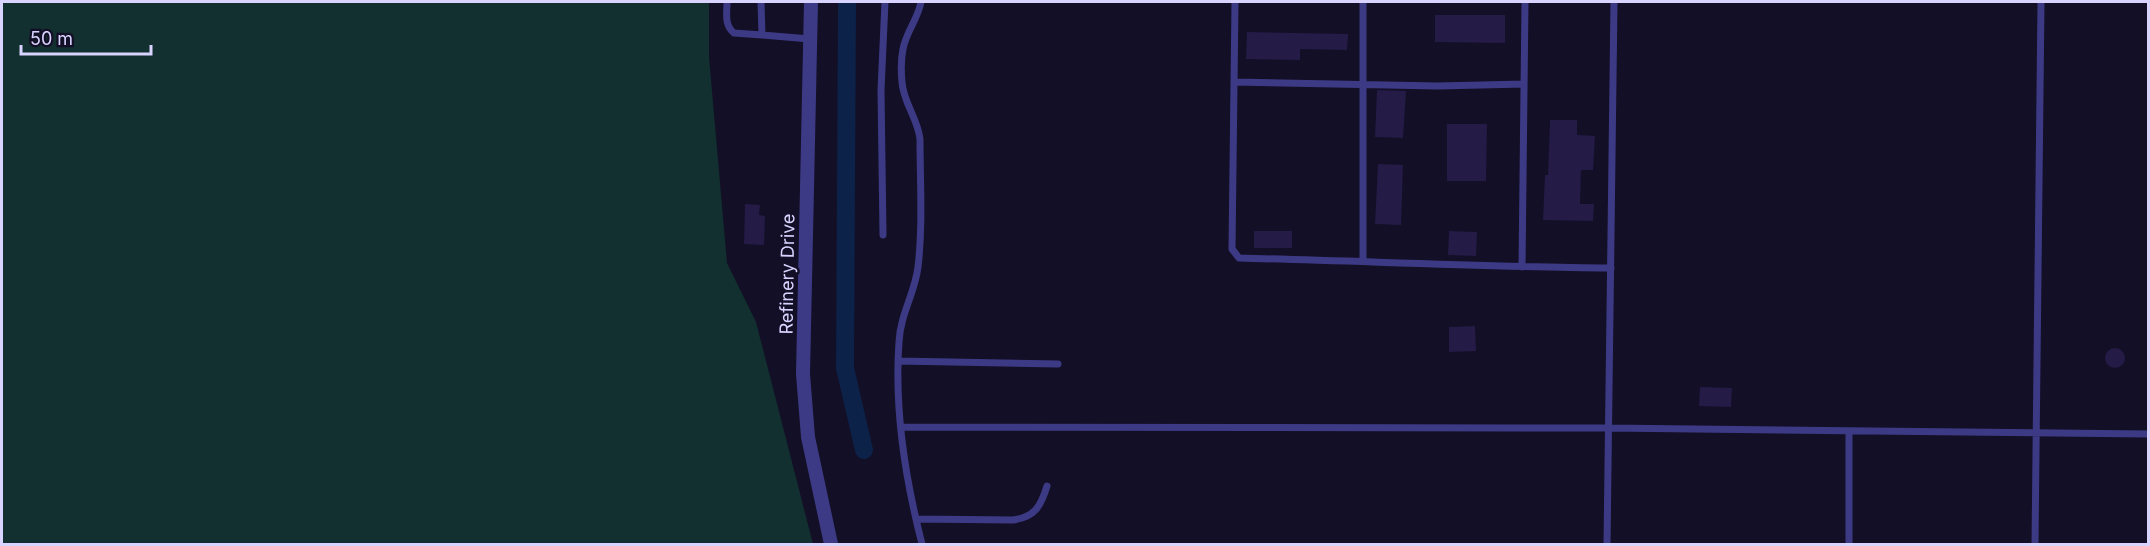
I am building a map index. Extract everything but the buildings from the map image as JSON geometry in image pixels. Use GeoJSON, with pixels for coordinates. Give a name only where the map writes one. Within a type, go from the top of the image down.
{"type":"FeatureCollection","features":[{"type":"Feature","properties":{"kind":"street","name":"Refinery Drive"},"geometry":{"type":"LineString","coordinates":[[811,2],[803,374],[808,437],[831,544]]}},
{"type":"Feature","properties":{"kind":"lane"},"geometry":{"type":"LineString","coordinates":[[727,2],[727,20],[734,33],[810,39]]}},
{"type":"Feature","properties":{"kind":"lane"},"geometry":{"type":"LineString","coordinates":[[761,2],[762,35]]}},
{"type":"Feature","properties":{"kind":"lane"},"geometry":{"type":"LineString","coordinates":[[883,235],[881,90],[885,2]]}},
{"type":"Feature","properties":{"kind":"lane"},"geometry":{"type":"LineString","coordinates":[[921,2],[903,49],[902,84],[919,129],[920,139],[919,239],[918,269],[902,317],[898,361],[902,453],[922,544]]}},
{"type":"Feature","properties":{"kind":"lane"},"geometry":{"type":"LineString","coordinates":[[1235,2],[1233,253],[1239,258],[1611,268]]}},
{"type":"Feature","properties":{"kind":"lane"},"geometry":{"type":"LineString","coordinates":[[1363,2],[1363,261]]}},
{"type":"Feature","properties":{"kind":"lane"},"geometry":{"type":"LineString","coordinates":[[1522,267],[1525,2]]}},
{"type":"Feature","properties":{"kind":"lane"},"geometry":{"type":"LineString","coordinates":[[1607,544],[1614,2]]}},
{"type":"Feature","properties":{"kind":"lane"},"geometry":{"type":"LineString","coordinates":[[2035,544],[2041,2]]}},
{"type":"Feature","properties":{"kind":"lane"},"geometry":{"type":"LineString","coordinates":[[1235,82],[1438,86],[1524,84]]}},
{"type":"Feature","properties":{"kind":"lane"},"geometry":{"type":"LineString","coordinates":[[898,361],[1058,364]]}},
{"type":"Feature","properties":{"kind":"lane"},"geometry":{"type":"LineString","coordinates":[[901,427],[1609,428],[2148,434]]}},
{"type":"Feature","properties":{"kind":"lane"},"geometry":{"type":"LineString","coordinates":[[1849,431],[1849,544]]}},
{"type":"Feature","properties":{"kind":"lane"},"geometry":{"type":"LineString","coordinates":[[916,519],[1023,519],[1037,510],[1047,486]]}},
{"type":"Feature","properties":{"kind":"green space"},"geometry":{"type":"Polygon","coordinates":[[[2,2],[709,2],[709,57],[727,263],[756,322],[813,544],[2,544],[2,2]]]}},
{"type":"Feature","properties":{"kind":"waterway"},"geometry":{"type":"LineString","coordinates":[[847,2],[845,368],[864,450]]}}]}
